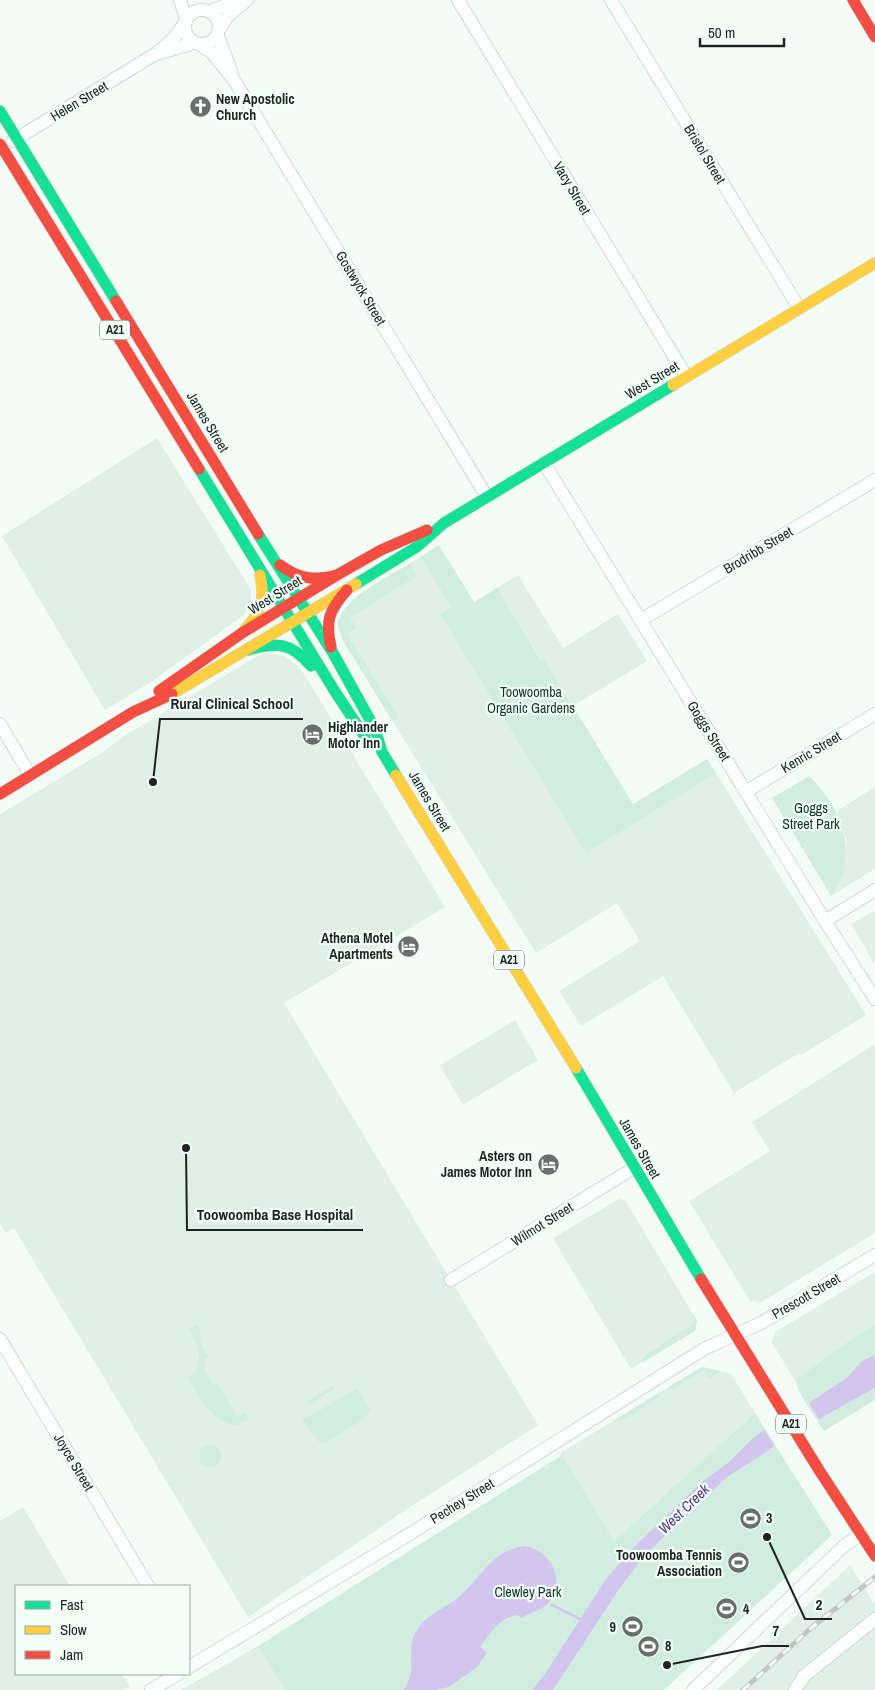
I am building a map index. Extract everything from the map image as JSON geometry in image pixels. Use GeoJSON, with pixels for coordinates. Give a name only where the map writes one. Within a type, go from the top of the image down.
{"type":"FeatureCollection","features":[{"type":"Feature","properties":{"kind":"main road"},"geometry":{"type":"LineString","coordinates":[[853,0],[875,37]]}},
{"type":"Feature","properties":{"kind":"main road","name":"James Street"},"geometry":{"type":"LineString","coordinates":[[0,111],[333,653],[375,729],[382,752],[588,1088],[634,1168],[735,1334],[875,1556]]}},
{"type":"Feature","properties":{"kind":"main road","name":"James Street"},"geometry":{"type":"LineString","coordinates":[[1,147],[334,690],[366,737],[382,752]]}},
{"type":"Feature","properties":{"kind":"main road","name":"West Street"},"geometry":{"type":"LineString","coordinates":[[133,712],[170,682],[299,598],[381,550],[444,523],[875,262]]}},
{"type":"Feature","properties":{"kind":"main road","name":"West Street"},"geometry":{"type":"LineString","coordinates":[[0,794],[133,712],[182,689],[347,590],[418,546],[444,523]]}},
{"type":"Feature","properties":{"kind":"main road"},"geometry":{"type":"LineString","coordinates":[[275,561],[290,573],[305,579],[321,580],[337,575]]}},
{"type":"Feature","properties":{"kind":"main road"},"geometry":{"type":"LineString","coordinates":[[242,634],[256,618],[263,604],[263,584],[258,564]]}},
{"type":"Feature","properties":{"kind":"main road"},"geometry":{"type":"LineString","coordinates":[[333,653],[328,634],[328,618],[336,602],[347,590]]}},
{"type":"Feature","properties":{"kind":"main road"},"geometry":{"type":"LineString","coordinates":[[248,650],[266,644],[294,648],[303,655],[334,690]]}},
{"type":"Feature","properties":{"kind":"street"},"geometry":{"type":"LineString","coordinates":[[180,0],[186,35],[197,43],[210,42],[228,16],[247,0]]}},
{"type":"Feature","properties":{"kind":"street"},"geometry":{"type":"LineString","coordinates":[[185,22],[194,11],[201,7],[240,0]]}},
{"type":"Feature","properties":{"kind":"street","name":"Vacy Street"},"geometry":{"type":"LineString","coordinates":[[458,0],[686,376]]}},
{"type":"Feature","properties":{"kind":"street","name":"Bristol Street"},"geometry":{"type":"LineString","coordinates":[[611,0],[798,308]]}},
{"type":"Feature","properties":{"kind":"street"},"geometry":{"type":"LineString","coordinates":[[201,7],[217,18],[218,32]]}},
{"type":"Feature","properties":{"kind":"street","name":"Helen Street"},"geometry":{"type":"LineString","coordinates":[[1,147],[157,53],[175,36],[185,22]]}},
{"type":"Feature","properties":{"kind":"street","name":"Gostwyck Street"},"geometry":{"type":"LineString","coordinates":[[218,32],[234,80]]}},
{"type":"Feature","properties":{"kind":"street","name":"Helen Street"},"geometry":{"type":"LineString","coordinates":[[157,53],[197,43]]}},
{"type":"Feature","properties":{"kind":"street","name":"Gostwyck Street"},"geometry":{"type":"LineString","coordinates":[[197,43],[211,52],[234,80],[487,497]]}},
{"type":"Feature","properties":{"kind":"street","name":"Goggs Street"},"geometry":{"type":"LineString","coordinates":[[544,463],[875,999]]}},
{"type":"Feature","properties":{"kind":"street","name":"Brodribb Street"},"geometry":{"type":"LineString","coordinates":[[641,620],[875,480]]}},
{"type":"Feature","properties":{"kind":"street","name":"Kenric Street"},"geometry":{"type":"LineString","coordinates":[[747,791],[875,714]]}},
{"type":"Feature","properties":{"kind":"street"},"geometry":{"type":"LineString","coordinates":[[0,724],[30,775]]}},
{"type":"Feature","properties":{"kind":"street"},"geometry":{"type":"LineString","coordinates":[[825,920],[875,890]]}},
{"type":"Feature","properties":{"kind":"street","name":"Wilmot Street"},"geometry":{"type":"LineString","coordinates":[[451,1280],[634,1168]]}},
{"type":"Feature","properties":{"kind":"street","name":"Prescott Street"},"geometry":{"type":"LineString","coordinates":[[735,1334],[763,1322],[875,1255]]}},
{"type":"Feature","properties":{"kind":"street","name":"Pechey Street"},"geometry":{"type":"LineString","coordinates":[[191,1662],[399,1540],[704,1349],[735,1334]]}},
{"type":"Feature","properties":{"kind":"street","name":"Joyce Street"},"geometry":{"type":"LineString","coordinates":[[0,1339],[147,1585]]}},
{"type":"Feature","properties":{"kind":"street"},"geometry":{"type":"LineString","coordinates":[[692,1690],[844,1546],[861,1534]]}},
{"type":"Feature","properties":{"kind":"street"},"geometry":{"type":"LineString","coordinates":[[795,1690],[804,1676],[875,1619]]}},
{"type":"Feature","properties":{"kind":"street"},"geometry":{"type":"LineString","coordinates":[[151,1690],[176,1675]]}},
{"type":"Feature","properties":{"kind":"shaded area"},"geometry":{"type":"Polygon","coordinates":[[[157,438],[251,590],[251,604],[244,615],[151,682],[105,710],[2,536],[157,438]]]}},
{"type":"Feature","properties":{"kind":"shaded area"},"geometry":{"type":"Polygon","coordinates":[[[420,557],[451,607],[440,614],[586,852],[716,773],[866,1015],[734,1093],[663,976],[581,1026],[559,991],[640,941],[617,903],[536,953],[342,639],[338,623],[363,592],[420,557]]]}},
{"type":"Feature","properties":{"kind":"shaded area"},"geometry":{"type":"Polygon","coordinates":[[[518,575],[563,648],[618,614],[647,661],[573,706],[544,659],[542,661],[497,588],[518,575]]]}},
{"type":"Feature","properties":{"kind":"shaded area"},"geometry":{"type":"Polygon","coordinates":[[[267,653],[284,656],[298,666],[306,677],[445,907],[284,1003],[538,1425],[410,1507],[248,1617],[14,1228],[6,1233],[0,1224],[0,814],[103,752],[124,736],[256,657],[267,653]]]}},
{"type":"Feature","properties":{"kind":"shaded area"},"geometry":{"type":"Polygon","coordinates":[[[875,787],[875,869],[831,896],[845,866],[846,838],[837,811],[875,787]]]}},
{"type":"Feature","properties":{"kind":"shaded area"},"geometry":{"type":"Polygon","coordinates":[[[875,910],[875,964],[851,924],[875,910]]]}},
{"type":"Feature","properties":{"kind":"shaded area"},"geometry":{"type":"Polygon","coordinates":[[[515,1020],[538,1060],[463,1105],[440,1065],[515,1020]]]}},
{"type":"Feature","properties":{"kind":"shaded area"},"geometry":{"type":"Polygon","coordinates":[[[875,1044],[875,1233],[760,1303],[750,1301],[689,1201],[770,1151],[752,1122],[875,1044]]]}},
{"type":"Feature","properties":{"kind":"shaded area"},"geometry":{"type":"Polygon","coordinates":[[[619,1199],[625,1200],[697,1321],[695,1331],[631,1369],[553,1238],[619,1199]]]}},
{"type":"Feature","properties":{"kind":"shaded area"},"geometry":{"type":"Polygon","coordinates":[[[875,1272],[875,1325],[857,1335],[795,1380],[772,1343],[775,1332],[875,1272]]]}},
{"type":"Feature","properties":{"kind":"shaded area"},"geometry":{"type":"Polygon","coordinates":[[[702,1367],[731,1374],[755,1413],[614,1541],[560,1453],[702,1367]]]}},
{"type":"Feature","properties":{"kind":"shaded area"},"geometry":{"type":"Polygon","coordinates":[[[23,1507],[69,1585],[15,1585],[15,1675],[123,1675],[130,1687],[126,1690],[0,1690],[0,1521],[23,1507]]]}},
{"type":"Feature","properties":{"kind":"shaded area"},"geometry":{"type":"Polygon","coordinates":[[[850,1565],[875,1605],[875,1690],[717,1690],[850,1565]]]}},
{"type":"Feature","properties":{"kind":"shaded area"},"geometry":{"type":"Polygon","coordinates":[[[258,1646],[285,1690],[181,1690],[239,1657],[258,1646]]]}},
{"type":"Feature","properties":{"kind":"green space","name":"Toowoomba Organic Gardens"},"geometry":{"type":"Polygon","coordinates":[[[439,545],[474,602],[497,588],[541,660],[544,659],[633,804],[707,759],[716,773],[586,853],[440,614],[451,607],[420,557],[439,545]]]}},
{"type":"Feature","properties":{"kind":"green space"},"geometry":{"type":"Polygon","coordinates":[[[409,564],[417,576],[350,617],[356,628],[347,634],[398,717],[393,722],[342,639],[338,623],[348,605],[357,596],[409,564]]]}},
{"type":"Feature","properties":{"kind":"green space","name":"Goggs Street Park"},"geometry":{"type":"Polygon","coordinates":[[[809,776],[832,805],[838,816],[845,839],[844,869],[840,881],[831,896],[772,798],[809,776]]]}},
{"type":"Feature","properties":{"kind":"green space"},"geometry":{"type":"Polygon","coordinates":[[[693,1314],[697,1321],[695,1331],[643,1362],[644,1357],[649,1353],[691,1326],[694,1320],[693,1314]]]}},
{"type":"Feature","properties":{"kind":"green space"},"geometry":{"type":"Polygon","coordinates":[[[197,1324],[200,1329],[201,1344],[208,1357],[204,1360],[207,1366],[203,1369],[213,1385],[217,1382],[237,1416],[245,1413],[248,1419],[235,1426],[212,1413],[188,1378],[194,1373],[199,1361],[198,1348],[189,1329],[197,1324]]]}},
{"type":"Feature","properties":{"kind":"green space"},"geometry":{"type":"Polygon","coordinates":[[[875,1325],[875,1400],[824,1431],[802,1397],[795,1380],[857,1335],[875,1325]]]}},
{"type":"Feature","properties":{"kind":"green space"},"geometry":{"type":"Polygon","coordinates":[[[702,1367],[721,1371],[709,1379],[703,1371],[672,1390],[670,1386],[702,1367]]]}},
{"type":"Feature","properties":{"kind":"green space"},"geometry":{"type":"Polygon","coordinates":[[[333,1386],[334,1389],[310,1404],[308,1403],[308,1401],[333,1386]]]}},
{"type":"Feature","properties":{"kind":"green space"},"geometry":{"type":"Polygon","coordinates":[[[357,1388],[370,1409],[367,1417],[325,1443],[319,1442],[302,1419],[357,1388]]]}},
{"type":"Feature","properties":{"kind":"green space"},"geometry":{"type":"Polygon","coordinates":[[[657,1394],[660,1398],[618,1423],[616,1419],[657,1394]]]}},
{"type":"Feature","properties":{"kind":"green space","name":"Clewley Park"},"geometry":{"type":"Polygon","coordinates":[[[755,1413],[832,1535],[664,1690],[285,1690],[258,1646],[562,1455],[614,1541],[755,1413]]]}},
{"type":"Feature","properties":{"kind":"green space"},"geometry":{"type":"Polygon","coordinates":[[[210,1445],[218,1448],[221,1456],[218,1464],[210,1467],[202,1464],[199,1456],[202,1448],[210,1445]]]}},
{"type":"Feature","properties":{"kind":"water"},"geometry":{"type":"Polygon","coordinates":[[[875,1355],[875,1388],[819,1419],[809,1403],[848,1377],[862,1361],[875,1355]]]}},
{"type":"Feature","properties":{"kind":"water","name":"West Creek"},"geometry":{"type":"Polygon","coordinates":[[[764,1430],[774,1445],[768,1451],[727,1477],[644,1556],[619,1589],[553,1690],[532,1690],[545,1674],[606,1579],[635,1546],[702,1482],[729,1462],[764,1430]]]}},
{"type":"Feature","properties":{"kind":"water"},"geometry":{"type":"Polygon","coordinates":[[[523,1546],[533,1548],[541,1553],[553,1567],[556,1585],[554,1594],[548,1603],[522,1618],[516,1615],[500,1623],[480,1647],[487,1652],[477,1667],[449,1687],[435,1690],[404,1690],[411,1672],[413,1638],[422,1623],[461,1595],[495,1559],[503,1553],[523,1546]]]}},
{"type":"Feature","properties":{"kind":"waterway"},"geometry":{"type":"LineString","coordinates":[[552,1605],[582,1620]]}},
{"type":"Feature","properties":{"kind":"railway"},"geometry":{"type":"LineString","coordinates":[[743,1690],[810,1629],[875,1577]]}},
{"type":"Feature","properties":{"kind":"traffic: fast"},"geometry":{"type":"LineString","coordinates":[[0,111],[116,301]]}},
{"type":"Feature","properties":{"kind":"traffic: fast"},"geometry":{"type":"LineString","coordinates":[[356,584],[418,546],[444,523],[673,385]]}},
{"type":"Feature","properties":{"kind":"traffic: fast"},"geometry":{"type":"LineString","coordinates":[[199,469],[334,690],[365,737]]}},
{"type":"Feature","properties":{"kind":"traffic: fast"},"geometry":{"type":"LineString","coordinates":[[258,534],[333,653],[375,729],[382,752],[396,775]]}},
{"type":"Feature","properties":{"kind":"traffic: fast"},"geometry":{"type":"LineString","coordinates":[[248,650],[275,645],[283,646],[297,652],[311,666]]}},
{"type":"Feature","properties":{"kind":"traffic: fast"},"geometry":{"type":"LineString","coordinates":[[576,1068],[701,1279]]}},
{"type":"Feature","properties":{"kind":"traffic: slow"},"geometry":{"type":"LineString","coordinates":[[673,385],[875,263]]}},
{"type":"Feature","properties":{"kind":"traffic: slow"},"geometry":{"type":"LineString","coordinates":[[242,633],[260,607],[262,600],[260,575]]}},
{"type":"Feature","properties":{"kind":"traffic: slow"},"geometry":{"type":"LineString","coordinates":[[172,694],[356,584]]}},
{"type":"Feature","properties":{"kind":"traffic: slow"},"geometry":{"type":"LineString","coordinates":[[396,775],[576,1068]]}},
{"type":"Feature","properties":{"kind":"traffic: jam"},"geometry":{"type":"LineString","coordinates":[[853,0],[875,37]]}},
{"type":"Feature","properties":{"kind":"traffic: jam"},"geometry":{"type":"LineString","coordinates":[[0,144],[199,469]]}},
{"type":"Feature","properties":{"kind":"traffic: jam"},"geometry":{"type":"LineString","coordinates":[[116,301],[258,534]]}},
{"type":"Feature","properties":{"kind":"traffic: jam"},"geometry":{"type":"LineString","coordinates":[[159,691],[242,633],[337,575],[381,550],[427,530]]}},
{"type":"Feature","properties":{"kind":"traffic: jam"},"geometry":{"type":"LineString","coordinates":[[280,565],[307,578],[337,575]]}},
{"type":"Feature","properties":{"kind":"traffic: jam"},"geometry":{"type":"LineString","coordinates":[[331,647],[328,630],[330,616],[332,610],[347,590]]}},
{"type":"Feature","properties":{"kind":"traffic: jam"},"geometry":{"type":"LineString","coordinates":[[0,794],[133,712],[172,694]]}},
{"type":"Feature","properties":{"kind":"traffic: jam"},"geometry":{"type":"LineString","coordinates":[[701,1279],[819,1470],[875,1556]]}},
{"type":"Feature","properties":{"kind":"place","name":"New Apostolic Church"},"geometry":{"type":"Point","coordinates":[200,107]}},
{"type":"Feature","properties":{"kind":"place","name":"Highlander Motor Inn"},"geometry":{"type":"Point","coordinates":[312,735]}},
{"type":"Feature","properties":{"kind":"place","name":"Rural Clinical School"},"geometry":{"type":"Point","coordinates":[153,782]}},
{"type":"Feature","properties":{"kind":"place","name":"Athena Motel Apartments"},"geometry":{"type":"Point","coordinates":[409,946]}},
{"type":"Feature","properties":{"kind":"place","name":"Toowoomba Base Hospital"},"geometry":{"type":"Point","coordinates":[186,1148]}},
{"type":"Feature","properties":{"kind":"place","name":"Asters on James Motor Inn"},"geometry":{"type":"Point","coordinates":[548,1164]}},
{"type":"Feature","properties":{"kind":"place","name":"3"},"geometry":{"type":"Point","coordinates":[750,1518]}},
{"type":"Feature","properties":{"kind":"place","name":"2"},"geometry":{"type":"Point","coordinates":[767,1537]}},
{"type":"Feature","properties":{"kind":"place","name":"Toowoomba Tennis Association"},"geometry":{"type":"Point","coordinates":[738,1563]}},
{"type":"Feature","properties":{"kind":"place","name":"4"},"geometry":{"type":"Point","coordinates":[727,1609]}},
{"type":"Feature","properties":{"kind":"place","name":"9"},"geometry":{"type":"Point","coordinates":[632,1627]}},
{"type":"Feature","properties":{"kind":"place","name":"8"},"geometry":{"type":"Point","coordinates":[649,1646]}},
{"type":"Feature","properties":{"kind":"place","name":"7"},"geometry":{"type":"Point","coordinates":[667,1665]}}]}
